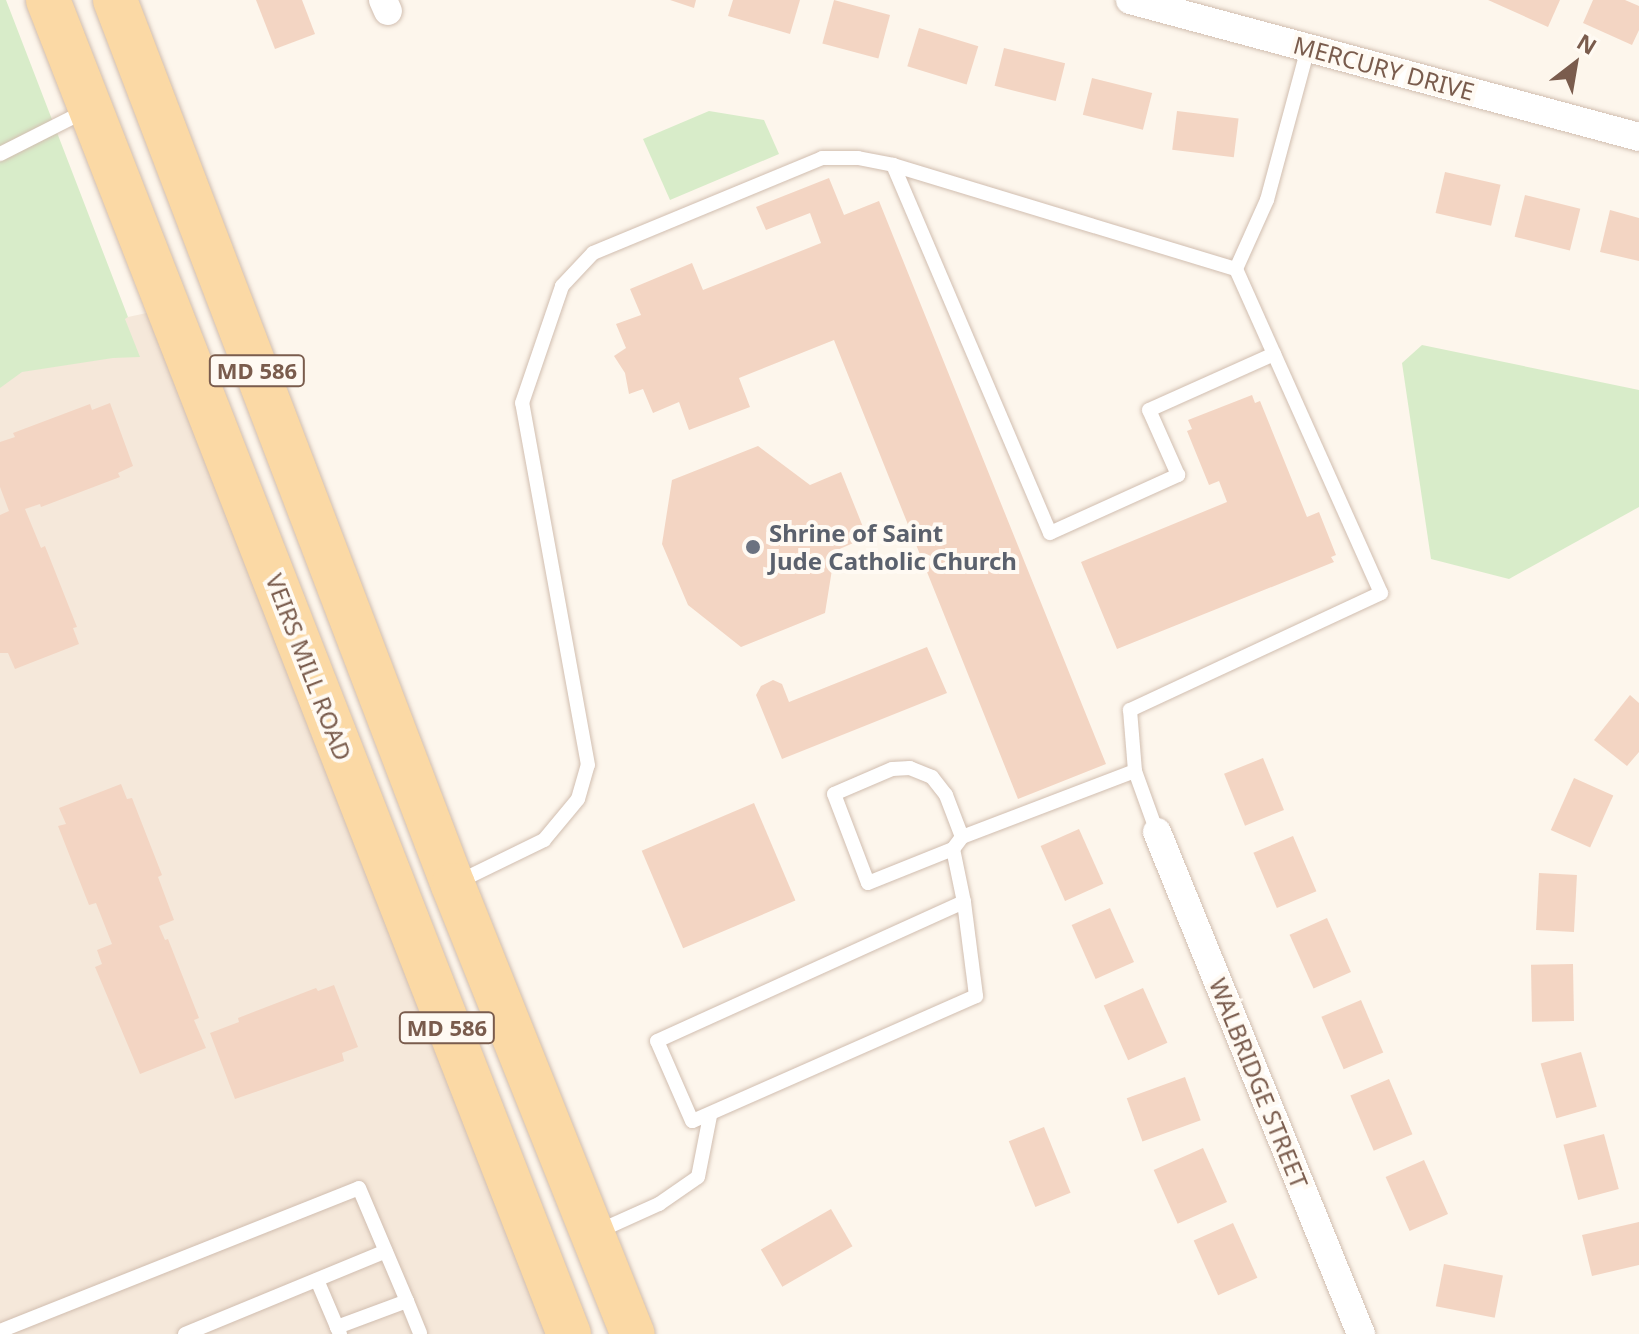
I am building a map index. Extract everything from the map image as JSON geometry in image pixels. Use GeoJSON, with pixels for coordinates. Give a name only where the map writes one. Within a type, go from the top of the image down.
{"type":"FeatureCollection","features":[{"type":"Feature","properties":{"kind":"main road","name":"VEIRS MILL ROAD"},"geometry":{"type":"LineString","coordinates":[[48,0],[416,950],[569,1334]]}},
{"type":"Feature","properties":{"kind":"main road","name":"MD 586"},"geometry":{"type":"LineString","coordinates":[[115,0],[453,885],[633,1334]]}},
{"type":"Feature","properties":{"kind":"main road"},"geometry":{"type":"LineString","coordinates":[[75,64],[131,42]]}},
{"type":"Feature","properties":{"kind":"street","name":"MERCURY DRIVE"},"geometry":{"type":"LineString","coordinates":[[1130,0],[1639,137]]}},
{"type":"Feature","properties":{"kind":"street","name":"WALBRIDGE STREET"},"geometry":{"type":"LineString","coordinates":[[1157,832],[1361,1334]]}},
{"type":"Feature","properties":{"kind":"lane"},"geometry":{"type":"LineString","coordinates":[[1157,832],[1135,771],[1130,710],[1381,593],[1236,269],[1267,200],[1308,48]]}},
{"type":"Feature","properties":{"kind":"lane"},"geometry":{"type":"LineString","coordinates":[[0,154],[92,107]]}},
{"type":"Feature","properties":{"kind":"lane"},"geometry":{"type":"LineString","coordinates":[[453,885],[544,840],[578,799],[588,765],[522,403],[562,286],[593,253],[822,158],[858,158],[893,165],[1236,269]]}},
{"type":"Feature","properties":{"kind":"lane"},"geometry":{"type":"LineString","coordinates":[[893,165],[1050,533],[1178,475],[1149,410],[1274,354]]}},
{"type":"Feature","properties":{"kind":"lane"},"geometry":{"type":"LineString","coordinates":[[964,902],[657,1041],[692,1121],[710,1116],[976,996],[957,843],[946,795],[932,777],[910,768],[892,769],[834,794],[868,883],[957,843],[1135,771]]}},
{"type":"Feature","properties":{"kind":"lane"},"geometry":{"type":"LineString","coordinates":[[592,1234],[659,1204],[698,1177],[710,1116]]}},
{"type":"Feature","properties":{"kind":"lane"},"geometry":{"type":"LineString","coordinates":[[0,1331],[359,1188],[420,1334]]}},
{"type":"Feature","properties":{"kind":"lane"},"geometry":{"type":"LineString","coordinates":[[185,1334],[386,1251]]}},
{"type":"Feature","properties":{"kind":"lane"},"geometry":{"type":"LineString","coordinates":[[317,1280],[339,1331],[407,1301]]}},
{"type":"Feature","properties":{"kind":"shaded area"},"geometry":{"type":"Polygon","coordinates":[[[170,308],[569,1334],[0,1334],[0,372],[128,317],[170,308]]]}},
{"type":"Feature","properties":{"kind":"green space"},"geometry":{"type":"Polygon","coordinates":[[[0,0],[6,0],[128,317],[125,319],[140,357],[113,358],[22,372],[0,388],[0,0]]]}},
{"type":"Feature","properties":{"kind":"green space"},"geometry":{"type":"Polygon","coordinates":[[[709,111],[764,120],[779,154],[670,200],[643,139],[709,111]]]}},
{"type":"Feature","properties":{"kind":"green space"},"geometry":{"type":"Polygon","coordinates":[[[1422,345],[1639,390],[1639,507],[1509,579],[1431,559],[1402,363],[1422,345]]]}},
{"type":"Feature","properties":{"kind":"building"},"geometry":{"type":"Polygon","coordinates":[[[256,0],[302,0],[315,34],[275,49],[256,0]]]}},
{"type":"Feature","properties":{"kind":"building"},"geometry":{"type":"Polygon","coordinates":[[[670,0],[696,0],[694,8],[670,0]]]}},
{"type":"Feature","properties":{"kind":"building"},"geometry":{"type":"Polygon","coordinates":[[[733,0],[800,0],[790,34],[728,16],[733,0]]]}},
{"type":"Feature","properties":{"kind":"building"},"geometry":{"type":"Polygon","coordinates":[[[834,0],[890,15],[878,58],[822,43],[834,0]]]}},
{"type":"Feature","properties":{"kind":"building"},"geometry":{"type":"Polygon","coordinates":[[[1488,0],[1560,0],[1548,27],[1488,0]]]}},
{"type":"Feature","properties":{"kind":"building"},"geometry":{"type":"Polygon","coordinates":[[[1593,0],[1625,0],[1639,6],[1639,30],[1632,45],[1583,23],[1593,0]]]}},
{"type":"Feature","properties":{"kind":"building"},"geometry":{"type":"Polygon","coordinates":[[[919,28],[978,46],[967,84],[907,66],[919,28]]]}},
{"type":"Feature","properties":{"kind":"building"},"geometry":{"type":"Polygon","coordinates":[[[1004,48],[1065,63],[1056,101],[995,86],[1004,48]]]}},
{"type":"Feature","properties":{"kind":"building"},"geometry":{"type":"Polygon","coordinates":[[[1092,78],[1152,93],[1143,130],[1083,115],[1092,78]]]}},
{"type":"Feature","properties":{"kind":"building"},"geometry":{"type":"Polygon","coordinates":[[[1177,111],[1239,119],[1234,157],[1172,150],[1177,111]]]}},
{"type":"Feature","properties":{"kind":"building"},"geometry":{"type":"Polygon","coordinates":[[[1445,172],[1501,185],[1491,226],[1436,213],[1445,172]]]}},
{"type":"Feature","properties":{"kind":"building"},"geometry":{"type":"Polygon","coordinates":[[[829,178],[844,215],[879,201],[1106,764],[1018,799],[834,340],[739,378],[750,407],[689,430],[679,402],[653,413],[643,389],[629,394],[625,373],[614,356],[626,348],[616,324],[641,315],[630,289],[692,263],[703,290],[821,243],[810,213],[766,230],[756,207],[829,178]]]}},
{"type":"Feature","properties":{"kind":"building"},"geometry":{"type":"Polygon","coordinates":[[[1525,195],[1580,209],[1570,251],[1515,237],[1525,195]]]}},
{"type":"Feature","properties":{"kind":"building"},"geometry":{"type":"Polygon","coordinates":[[[1610,210],[1639,218],[1639,261],[1600,252],[1610,210]]]}},
{"type":"Feature","properties":{"kind":"building"},"geometry":{"type":"Polygon","coordinates":[[[1252,395],[1255,403],[1260,401],[1307,517],[1319,512],[1336,555],[1331,557],[1334,562],[1117,649],[1081,562],[1227,502],[1219,481],[1209,485],[1187,431],[1192,429],[1188,420],[1252,395]]]}},
{"type":"Feature","properties":{"kind":"building"},"geometry":{"type":"Polygon","coordinates":[[[110,403],[133,466],[118,473],[120,477],[41,507],[40,504],[25,509],[41,548],[45,546],[77,627],[73,628],[79,644],[15,669],[8,653],[0,653],[0,515],[9,511],[0,487],[0,442],[15,437],[13,433],[90,404],[92,410],[110,403]]]}},
{"type":"Feature","properties":{"kind":"building","name":"Shrine of Saint Jude Catholic Church"},"geometry":{"type":"Polygon","coordinates":[[[758,446],[810,485],[841,472],[867,537],[835,551],[825,613],[741,647],[688,605],[662,544],[672,480],[758,446]]]}},
{"type":"Feature","properties":{"kind":"building"},"geometry":{"type":"Polygon","coordinates":[[[927,647],[947,693],[782,759],[756,695],[761,686],[773,680],[782,684],[789,702],[927,647]]]}},
{"type":"Feature","properties":{"kind":"building"},"geometry":{"type":"Polygon","coordinates":[[[1630,695],[1639,703],[1639,752],[1627,766],[1594,740],[1630,695]]]}},
{"type":"Feature","properties":{"kind":"building"},"geometry":{"type":"Polygon","coordinates":[[[1263,758],[1284,810],[1245,826],[1224,774],[1263,758]]]}},
{"type":"Feature","properties":{"kind":"building"},"geometry":{"type":"Polygon","coordinates":[[[1574,778],[1613,795],[1590,848],[1551,830],[1574,778]]]}},
{"type":"Feature","properties":{"kind":"building"},"geometry":{"type":"Polygon","coordinates":[[[121,784],[127,799],[132,798],[162,875],[158,877],[174,920],[159,926],[165,940],[168,939],[199,1018],[194,1020],[206,1048],[140,1074],[95,967],[102,964],[97,950],[112,944],[96,903],[89,905],[58,826],[66,824],[59,808],[121,784]]]}},
{"type":"Feature","properties":{"kind":"building"},"geometry":{"type":"Polygon","coordinates":[[[754,803],[795,901],[683,948],[642,851],[754,803]]]}},
{"type":"Feature","properties":{"kind":"building"},"geometry":{"type":"Polygon","coordinates":[[[1079,829],[1103,884],[1065,901],[1041,846],[1079,829]]]}},
{"type":"Feature","properties":{"kind":"building"},"geometry":{"type":"Polygon","coordinates":[[[1293,836],[1316,891],[1277,908],[1253,853],[1293,836]]]}},
{"type":"Feature","properties":{"kind":"building"},"geometry":{"type":"Polygon","coordinates":[[[1539,873],[1577,875],[1574,932],[1536,930],[1539,873]]]}},
{"type":"Feature","properties":{"kind":"building"},"geometry":{"type":"Polygon","coordinates":[[[1110,908],[1134,962],[1096,979],[1072,925],[1110,908]]]}},
{"type":"Feature","properties":{"kind":"building"},"geometry":{"type":"Polygon","coordinates":[[[1327,918],[1351,972],[1314,989],[1290,935],[1327,918]]]}},
{"type":"Feature","properties":{"kind":"building"},"geometry":{"type":"Polygon","coordinates":[[[1573,964],[1574,1021],[1532,1022],[1531,965],[1573,964]]]}},
{"type":"Feature","properties":{"kind":"building"},"geometry":{"type":"Polygon","coordinates":[[[334,985],[358,1047],[342,1053],[344,1061],[235,1099],[210,1033],[239,1022],[238,1018],[316,988],[318,991],[334,985]]]}},
{"type":"Feature","properties":{"kind":"building"},"geometry":{"type":"Polygon","coordinates":[[[1143,988],[1167,1043],[1128,1060],[1104,1005],[1143,988]]]}},
{"type":"Feature","properties":{"kind":"building"},"geometry":{"type":"Polygon","coordinates":[[[1361,1000],[1383,1052],[1344,1069],[1321,1017],[1361,1000]]]}},
{"type":"Feature","properties":{"kind":"building"},"geometry":{"type":"Polygon","coordinates":[[[1581,1052],[1597,1107],[1556,1118],[1541,1064],[1581,1052]]]}},
{"type":"Feature","properties":{"kind":"building"},"geometry":{"type":"Polygon","coordinates":[[[1185,1077],[1201,1120],[1142,1141],[1127,1098],[1185,1077]]]}},
{"type":"Feature","properties":{"kind":"building"},"geometry":{"type":"Polygon","coordinates":[[[1389,1079],[1412,1134],[1374,1151],[1350,1095],[1389,1079]]]}},
{"type":"Feature","properties":{"kind":"building"},"geometry":{"type":"Polygon","coordinates":[[[1044,1127],[1071,1193],[1035,1207],[1009,1141],[1044,1127]]]}},
{"type":"Feature","properties":{"kind":"building"},"geometry":{"type":"Polygon","coordinates":[[[1604,1134],[1619,1189],[1578,1200],[1563,1145],[1604,1134]]]}},
{"type":"Feature","properties":{"kind":"building"},"geometry":{"type":"Polygon","coordinates":[[[1203,1148],[1227,1202],[1178,1224],[1154,1170],[1203,1148]]]}},
{"type":"Feature","properties":{"kind":"building"},"geometry":{"type":"Polygon","coordinates":[[[1424,1160],[1448,1214],[1410,1231],[1386,1177],[1424,1160]]]}},
{"type":"Feature","properties":{"kind":"building"},"geometry":{"type":"Polygon","coordinates":[[[831,1209],[853,1246],[782,1287],[761,1250],[831,1209]]]}},
{"type":"Feature","properties":{"kind":"building"},"geometry":{"type":"Polygon","coordinates":[[[1639,1222],[1639,1265],[1592,1276],[1582,1235],[1639,1222]]]}},
{"type":"Feature","properties":{"kind":"building"},"geometry":{"type":"Polygon","coordinates":[[[1233,1223],[1257,1278],[1218,1295],[1194,1240],[1233,1223]]]}},
{"type":"Feature","properties":{"kind":"building"},"geometry":{"type":"Polygon","coordinates":[[[1444,1264],[1503,1275],[1495,1318],[1436,1306],[1444,1264]]]}},
{"type":"Feature","properties":{"kind":"place","name":"Shrine of Saint Jude Catholic Church"},"geometry":{"type":"Point","coordinates":[753,547]}}]}
